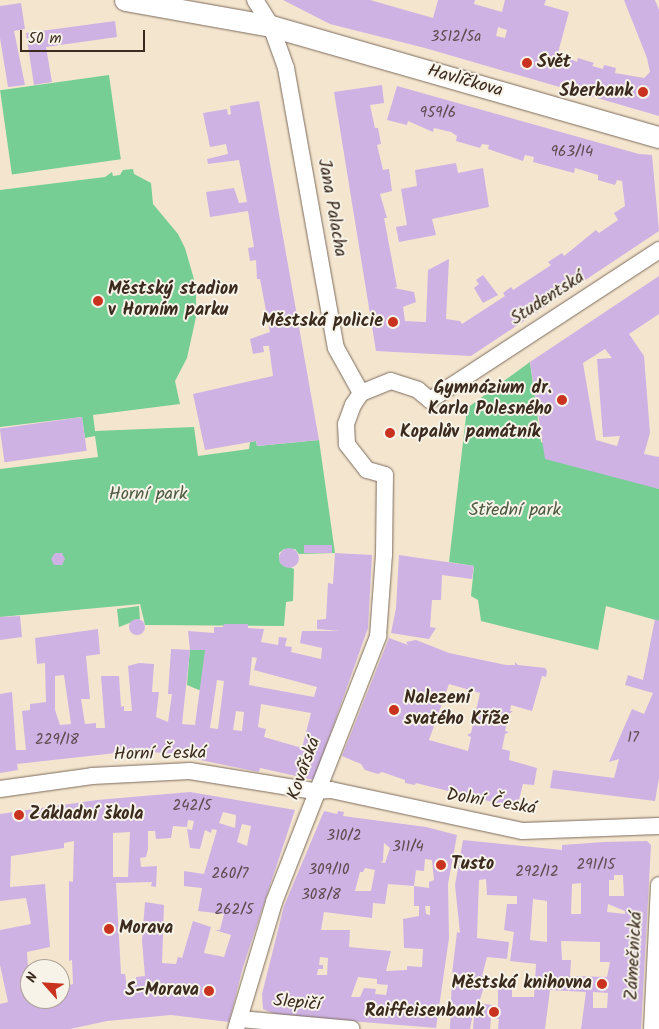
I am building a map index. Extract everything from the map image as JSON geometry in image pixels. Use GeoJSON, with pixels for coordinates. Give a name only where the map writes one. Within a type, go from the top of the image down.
{"type":"FeatureCollection","features":[{"type":"Feature","properties":{"kind":"main road","name":"Havlíčkova"},"geometry":{"type":"LineString","coordinates":[[125,0],[272,26],[659,137]]}},
{"type":"Feature","properties":{"kind":"street","name":"Jana Palacha"},"geometry":{"type":"LineString","coordinates":[[255,0],[272,26],[286,68],[336,348],[361,393]]}},
{"type":"Feature","properties":{"kind":"street","name":"Studentská"},"geometry":{"type":"LineString","coordinates":[[361,393],[391,381],[412,387],[430,400],[659,250]]}},
{"type":"Feature","properties":{"kind":"street","name":"Kovářská"},"geometry":{"type":"LineString","coordinates":[[238,1024],[274,902],[378,636],[385,528],[385,476],[364,468],[346,444],[347,418],[361,393]]}},
{"type":"Feature","properties":{"kind":"street","name":"Horní Česká"},"geometry":{"type":"LineString","coordinates":[[0,789],[92,776],[190,771],[319,791]]}},
{"type":"Feature","properties":{"kind":"street","name":"Dolní Česká"},"geometry":{"type":"LineString","coordinates":[[319,791],[331,790],[523,831],[641,830],[659,826]]}},
{"type":"Feature","properties":{"kind":"street","name":"Zámečnická"},"geometry":{"type":"LineString","coordinates":[[652,1029],[659,885]]}},
{"type":"Feature","properties":{"kind":"street","name":"Slepičí"},"geometry":{"type":"LineString","coordinates":[[238,1024],[352,1029]]}},
{"type":"Feature","properties":{"kind":"green space"},"geometry":{"type":"Polygon","coordinates":[[[109,75],[121,159],[12,174],[0,90],[109,75]]]}},
{"type":"Feature","properties":{"kind":"green space","name":"Horní park"},"geometry":{"type":"Polygon","coordinates":[[[133,169],[134,174],[151,183],[153,204],[178,234],[185,248],[196,286],[196,317],[187,358],[175,381],[180,404],[93,415],[95,431],[194,427],[198,456],[249,449],[250,442],[256,441],[257,446],[319,440],[335,553],[299,554],[295,549],[284,549],[279,553],[280,563],[294,569],[293,601],[286,602],[284,626],[145,625],[140,604],[0,617],[0,469],[98,457],[95,436],[85,438],[82,417],[0,427],[0,190],[105,177],[112,172],[113,176],[120,175],[123,170],[133,169]]]}},
{"type":"Feature","properties":{"kind":"green space","name":"Střední park"},"geometry":{"type":"Polygon","coordinates":[[[530,362],[541,442],[659,489],[659,621],[606,606],[598,650],[481,621],[478,600],[471,596],[474,566],[449,562],[467,408],[530,362]]]}},
{"type":"Feature","properties":{"kind":"green space"},"geometry":{"type":"Polygon","coordinates":[[[139,606],[140,619],[119,627],[117,609],[139,606]]]}},
{"type":"Feature","properties":{"kind":"green space"},"geometry":{"type":"Polygon","coordinates":[[[222,635],[215,690],[199,690],[187,685],[190,648],[222,635]]]}},
{"type":"Feature","properties":{"kind":"building"},"geometry":{"type":"Polygon","coordinates":[[[283,0],[370,0],[433,18],[438,0],[475,0],[474,4],[502,12],[505,0],[546,0],[544,5],[569,12],[558,53],[577,62],[578,58],[594,63],[592,66],[603,69],[604,65],[616,68],[615,73],[644,78],[650,72],[647,58],[624,0],[655,0],[659,10],[659,116],[425,48],[330,24],[283,0]],[[498,27],[496,36],[505,38],[507,30],[498,27]]]}},
{"type":"Feature","properties":{"kind":"building"},"geometry":{"type":"Polygon","coordinates":[[[21,3],[25,29],[14,31],[25,85],[8,87],[0,38],[0,6],[21,3]]]}},
{"type":"Feature","properties":{"kind":"building"},"geometry":{"type":"Polygon","coordinates":[[[115,21],[117,37],[46,47],[52,82],[34,85],[26,33],[115,21]]]}},
{"type":"Feature","properties":{"kind":"building"},"geometry":{"type":"Polygon","coordinates":[[[382,85],[384,103],[370,105],[375,128],[378,128],[381,144],[377,145],[383,170],[389,169],[392,191],[380,194],[387,218],[384,218],[397,287],[394,288],[414,292],[416,302],[403,307],[405,321],[426,322],[428,270],[449,259],[446,319],[460,321],[462,324],[505,296],[503,293],[511,287],[513,290],[551,265],[548,262],[562,253],[564,256],[596,230],[599,233],[618,220],[614,213],[625,206],[622,181],[617,180],[615,185],[598,180],[598,175],[575,168],[574,173],[533,162],[534,157],[525,155],[523,161],[488,149],[489,145],[482,144],[480,148],[456,141],[457,136],[451,132],[434,128],[433,132],[408,121],[407,125],[387,120],[397,86],[639,154],[652,155],[659,231],[471,356],[376,351],[334,92],[382,85]]]}},
{"type":"Feature","properties":{"kind":"building"},"geometry":{"type":"Polygon","coordinates":[[[259,101],[319,440],[257,446],[256,441],[205,450],[193,394],[273,376],[269,346],[263,346],[264,352],[253,354],[250,339],[270,332],[260,279],[257,279],[256,260],[250,261],[248,248],[254,247],[248,211],[210,217],[206,192],[234,188],[239,203],[247,202],[239,160],[208,164],[207,159],[228,154],[226,144],[210,147],[203,113],[227,109],[228,115],[231,114],[230,106],[259,101]]]}},
{"type":"Feature","properties":{"kind":"building"},"geometry":{"type":"Polygon","coordinates":[[[456,163],[458,173],[483,168],[489,207],[432,219],[436,235],[399,242],[396,227],[407,225],[401,189],[417,186],[415,170],[456,163]]]}},
{"type":"Feature","properties":{"kind":"building"},"geometry":{"type":"Polygon","coordinates":[[[483,275],[498,295],[483,303],[474,288],[479,284],[476,280],[483,275]]]}},
{"type":"Feature","properties":{"kind":"building","name":"Gymnázium dr. Karla Polesného"},"geometry":{"type":"Polygon","coordinates":[[[659,276],[659,314],[629,334],[644,356],[650,433],[644,454],[659,457],[659,489],[545,459],[530,362],[659,276]],[[605,349],[583,363],[596,440],[617,446],[620,436],[603,437],[597,359],[612,358],[605,349]]]}},
{"type":"Feature","properties":{"kind":"building"},"geometry":{"type":"Polygon","coordinates":[[[82,417],[87,451],[5,462],[0,429],[82,417]]]}},
{"type":"Feature","properties":{"kind":"building"},"geometry":{"type":"Polygon","coordinates":[[[304,545],[332,545],[332,553],[304,553],[304,545]]]}},
{"type":"Feature","properties":{"kind":"building"},"geometry":{"type":"Polygon","coordinates":[[[289,548],[296,551],[299,558],[296,565],[289,568],[282,565],[279,558],[282,551],[289,548]]]}},
{"type":"Feature","properties":{"kind":"building"},"geometry":{"type":"Polygon","coordinates":[[[55,553],[62,553],[65,559],[62,565],[54,565],[51,559],[55,553]]]}},
{"type":"Feature","properties":{"kind":"building"},"geometry":{"type":"Polygon","coordinates":[[[335,553],[372,555],[368,628],[314,780],[260,768],[259,772],[166,753],[134,751],[17,764],[18,770],[0,773],[0,694],[12,692],[16,750],[26,750],[22,711],[30,710],[30,704],[46,702],[45,663],[37,664],[35,638],[98,629],[100,654],[86,656],[90,699],[81,699],[85,724],[96,723],[96,728],[105,728],[101,676],[119,676],[121,707],[124,706],[124,711],[132,711],[128,666],[139,663],[154,664],[152,692],[159,692],[156,717],[168,722],[172,694],[168,694],[171,649],[190,650],[188,631],[214,633],[214,627],[223,627],[224,624],[248,624],[248,628],[264,629],[261,642],[278,645],[279,637],[287,638],[285,646],[292,647],[291,652],[321,659],[322,648],[300,643],[302,631],[340,631],[317,629],[317,620],[326,619],[328,583],[333,584],[335,553]],[[190,650],[182,724],[195,725],[205,650],[190,650]],[[252,657],[249,685],[314,697],[317,687],[254,670],[257,658],[252,657]],[[64,675],[55,676],[55,710],[60,725],[71,724],[64,675]],[[217,680],[210,728],[218,729],[224,681],[217,680]],[[261,704],[258,727],[266,729],[264,737],[302,748],[311,713],[261,704]],[[236,711],[233,730],[242,731],[244,712],[236,711]]]}},
{"type":"Feature","properties":{"kind":"building"},"geometry":{"type":"Polygon","coordinates":[[[399,555],[474,566],[472,579],[442,575],[441,600],[432,600],[430,627],[436,628],[429,639],[391,633],[396,608],[399,555]]]}},
{"type":"Feature","properties":{"kind":"building"},"geometry":{"type":"Polygon","coordinates":[[[20,616],[22,637],[0,640],[0,617],[20,616]]]}},
{"type":"Feature","properties":{"kind":"building"},"geometry":{"type":"Polygon","coordinates":[[[134,619],[140,619],[145,624],[143,633],[134,635],[129,630],[129,624],[134,619]]]}},
{"type":"Feature","properties":{"kind":"building"},"geometry":{"type":"Polygon","coordinates":[[[655,619],[659,621],[659,778],[655,801],[550,788],[553,770],[614,778],[619,759],[609,762],[632,709],[644,714],[653,693],[625,685],[628,675],[643,680],[655,619]]]}},
{"type":"Feature","properties":{"kind":"building"},"geometry":{"type":"Polygon","coordinates":[[[389,638],[408,645],[406,642],[416,640],[449,653],[506,665],[515,665],[515,662],[518,665],[545,668],[547,671],[546,677],[542,676],[532,711],[511,705],[510,711],[513,711],[509,714],[505,731],[509,732],[505,734],[502,749],[510,751],[509,760],[537,768],[534,785],[523,784],[517,808],[416,783],[415,785],[405,783],[405,780],[382,772],[378,774],[365,770],[361,764],[342,756],[389,638]],[[449,684],[429,740],[468,751],[471,737],[467,735],[471,733],[480,693],[449,684]]]}},
{"type":"Feature","properties":{"kind":"building"},"geometry":{"type":"Polygon","coordinates":[[[190,792],[295,810],[243,967],[229,1022],[171,1015],[107,1021],[70,1029],[0,1029],[0,1004],[8,1002],[0,965],[0,930],[31,924],[26,898],[0,901],[0,814],[97,800],[190,792]],[[223,812],[219,823],[235,828],[236,815],[223,812]],[[188,820],[187,827],[173,826],[171,838],[156,839],[155,831],[148,831],[148,849],[146,857],[140,858],[141,867],[157,866],[156,887],[151,886],[152,882],[116,883],[121,974],[125,974],[127,986],[137,985],[136,977],[145,976],[142,941],[145,902],[164,905],[162,963],[176,964],[178,957],[182,958],[193,921],[211,927],[204,953],[224,957],[231,935],[215,930],[220,930],[224,914],[198,911],[202,888],[184,886],[184,871],[204,874],[217,830],[212,829],[211,833],[205,830],[200,849],[190,848],[187,829],[192,830],[194,821],[188,820]],[[242,824],[237,842],[247,846],[251,826],[242,824]],[[130,832],[113,833],[113,877],[128,877],[130,832]],[[74,841],[64,843],[64,848],[11,856],[10,887],[45,884],[50,947],[27,952],[27,959],[20,959],[20,1009],[70,1009],[70,985],[73,984],[72,960],[69,959],[69,881],[73,882],[74,841]]]}},
{"type":"Feature","properties":{"kind":"building"},"geometry":{"type":"Polygon","coordinates":[[[324,811],[337,814],[338,811],[344,812],[343,816],[426,827],[457,835],[448,884],[449,938],[436,1028],[277,1015],[263,1009],[262,994],[284,906],[324,811]],[[384,843],[383,861],[380,862],[385,863],[390,848],[384,843]],[[425,859],[424,871],[416,870],[414,886],[429,888],[429,882],[434,880],[432,860],[425,859]],[[365,868],[363,872],[360,872],[355,891],[371,891],[375,870],[365,868]],[[388,884],[385,904],[373,903],[372,918],[324,912],[321,930],[350,930],[349,947],[391,951],[386,971],[407,970],[407,966],[422,967],[423,949],[404,948],[403,919],[419,916],[419,906],[414,906],[414,886],[388,884]],[[425,906],[426,914],[430,915],[430,906],[425,906]],[[320,957],[319,965],[323,965],[323,969],[318,969],[317,975],[327,975],[328,958],[320,957]],[[358,977],[351,997],[360,997],[364,988],[376,989],[375,994],[386,995],[388,985],[377,984],[377,979],[358,977]]]}},
{"type":"Feature","properties":{"kind":"building"},"geometry":{"type":"Polygon","coordinates":[[[463,840],[562,850],[562,845],[647,841],[651,845],[641,1029],[581,1029],[586,992],[550,990],[545,1029],[498,1029],[499,1019],[491,1018],[490,1029],[473,1029],[475,1003],[470,1029],[450,1029],[452,974],[457,932],[460,933],[455,885],[463,840]],[[614,875],[614,880],[609,880],[609,896],[624,896],[623,875],[614,875]],[[486,879],[479,880],[477,938],[509,942],[507,959],[487,957],[482,976],[489,977],[489,983],[485,983],[479,1003],[498,1006],[498,984],[512,986],[512,997],[534,997],[536,964],[510,961],[514,932],[504,930],[507,904],[517,904],[517,896],[487,895],[486,879]],[[581,883],[572,884],[571,914],[581,914],[581,883]],[[533,899],[530,940],[547,942],[547,901],[533,899]],[[608,904],[607,912],[625,914],[625,911],[608,904]],[[561,941],[562,960],[571,960],[570,976],[607,977],[610,962],[600,962],[600,942],[561,941]],[[593,992],[593,1008],[607,1008],[608,993],[593,992]]]}},
{"type":"Feature","properties":{"kind":"place","name":"Svět"},"geometry":{"type":"Point","coordinates":[527,63]}},
{"type":"Feature","properties":{"kind":"place","name":"Sberbank"},"geometry":{"type":"Point","coordinates":[643,92]}},
{"type":"Feature","properties":{"kind":"place","name":"Městský stadion v Horním parku"},"geometry":{"type":"Point","coordinates":[98,301]}},
{"type":"Feature","properties":{"kind":"place","name":"Městská policie"},"geometry":{"type":"Point","coordinates":[393,322]}},
{"type":"Feature","properties":{"kind":"place","name":"Gymnázium dr. Karla Polesného"},"geometry":{"type":"Point","coordinates":[562,400]}},
{"type":"Feature","properties":{"kind":"place","name":"Kopalův památník"},"geometry":{"type":"Point","coordinates":[390,433]}},
{"type":"Feature","properties":{"kind":"place","name":"Nalezení svatého Kříže"},"geometry":{"type":"Point","coordinates":[394,710]}},
{"type":"Feature","properties":{"kind":"place","name":"Základní škola"},"geometry":{"type":"Point","coordinates":[19,815]}},
{"type":"Feature","properties":{"kind":"place","name":"Tusto"},"geometry":{"type":"Point","coordinates":[441,865]}},
{"type":"Feature","properties":{"kind":"place","name":"Morava"},"geometry":{"type":"Point","coordinates":[109,929]}},
{"type":"Feature","properties":{"kind":"place","name":"Městská knihovna"},"geometry":{"type":"Point","coordinates":[602,984]}},
{"type":"Feature","properties":{"kind":"place","name":"S-Morava"},"geometry":{"type":"Point","coordinates":[209,991]}},
{"type":"Feature","properties":{"kind":"place","name":"Raiffeisenbank"},"geometry":{"type":"Point","coordinates":[494,1012]}}]}
